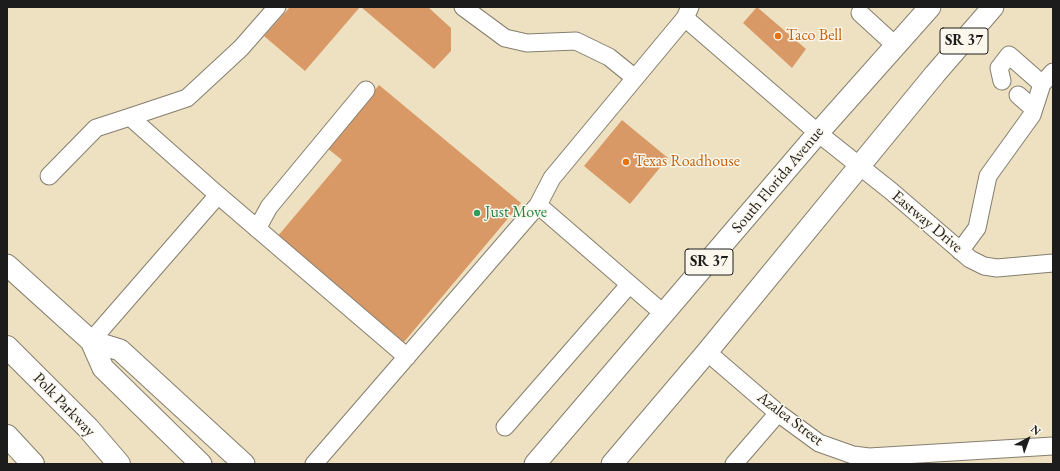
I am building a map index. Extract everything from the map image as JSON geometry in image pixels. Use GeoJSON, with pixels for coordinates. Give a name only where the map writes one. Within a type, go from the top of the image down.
{"type":"FeatureCollection","features":[{"type":"Feature","properties":{"kind":"highway","name":"Polk Parkway"},"geometry":{"type":"LineString","coordinates":[[7,347],[88,428],[119,464]]}},
{"type":"Feature","properties":{"kind":"highway"},"geometry":{"type":"LineString","coordinates":[[7,436],[33,464]]}},
{"type":"Feature","properties":{"kind":"main road","name":"South Florida Avenue"},"geometry":{"type":"LineString","coordinates":[[535,464],[818,133],[930,7]]}},
{"type":"Feature","properties":{"kind":"main road","name":"SR 37"},"geometry":{"type":"LineString","coordinates":[[612,464],[707,352],[935,74],[993,7]]}},
{"type":"Feature","properties":{"kind":"main road"},"geometry":{"type":"LineString","coordinates":[[7,265],[91,341],[120,350],[244,464]]}},
{"type":"Feature","properties":{"kind":"main road"},"geometry":{"type":"LineString","coordinates":[[91,341],[102,368],[201,464]]}},
{"type":"Feature","properties":{"kind":"street"},"geometry":{"type":"LineString","coordinates":[[49,176],[96,128],[187,98],[241,48],[277,7]]}},
{"type":"Feature","properties":{"kind":"street"},"geometry":{"type":"LineString","coordinates":[[463,7],[505,38],[527,43],[576,40],[609,57],[635,78]]}},
{"type":"Feature","properties":{"kind":"street"},"geometry":{"type":"LineString","coordinates":[[314,464],[538,205],[552,178],[687,13]]}},
{"type":"Feature","properties":{"kind":"street","name":"Eastway Drive"},"geometry":{"type":"LineString","coordinates":[[687,13],[818,133],[970,258],[984,266],[997,268],[1053,263]]}},
{"type":"Feature","properties":{"kind":"street"},"geometry":{"type":"LineString","coordinates":[[860,13],[896,46]]}},
{"type":"Feature","properties":{"kind":"street"},"geometry":{"type":"LineString","coordinates":[[960,251],[977,228],[988,176],[1032,115],[1048,78],[1009,56],[999,68],[1002,80]]}},
{"type":"Feature","properties":{"kind":"street"},"geometry":{"type":"LineString","coordinates":[[257,229],[269,207],[366,90]]}},
{"type":"Feature","properties":{"kind":"street"},"geometry":{"type":"LineString","coordinates":[[1018,95],[1034,109]]}},
{"type":"Feature","properties":{"kind":"street"},"geometry":{"type":"LineString","coordinates":[[130,117],[257,229],[407,357]]}},
{"type":"Feature","properties":{"kind":"street"},"geometry":{"type":"LineString","coordinates":[[91,341],[218,195]]}},
{"type":"Feature","properties":{"kind":"street"},"geometry":{"type":"LineString","coordinates":[[538,205],[664,314]]}},
{"type":"Feature","properties":{"kind":"street"},"geometry":{"type":"LineString","coordinates":[[505,427],[629,285]]}},
{"type":"Feature","properties":{"kind":"street","name":"Azalea Street"},"geometry":{"type":"LineString","coordinates":[[707,352],[778,413],[819,443],[834,450],[869,457],[1053,446]]}},
{"type":"Feature","properties":{"kind":"street"},"geometry":{"type":"LineString","coordinates":[[734,464],[778,413]]}},
{"type":"Feature","properties":{"kind":"building"},"geometry":{"type":"Polygon","coordinates":[[[290,7],[360,7],[305,71],[264,36],[290,7]]]}},
{"type":"Feature","properties":{"kind":"building"},"geometry":{"type":"Polygon","coordinates":[[[361,7],[428,7],[451,28],[451,51],[434,69],[361,7]]]}},
{"type":"Feature","properties":{"kind":"building"},"geometry":{"type":"Polygon","coordinates":[[[757,7],[806,49],[792,68],[743,23],[757,7]]]}},
{"type":"Feature","properties":{"kind":"building"},"geometry":{"type":"Polygon","coordinates":[[[379,85],[521,203],[404,342],[277,237],[342,160],[327,148],[379,85]]]}},
{"type":"Feature","properties":{"kind":"building","name":"Texas Roadhouse"},"geometry":{"type":"Polygon","coordinates":[[[622,120],[668,158],[630,204],[584,166],[622,120]]]}},
{"type":"Feature","properties":{"kind":"place","name":"Taco Bell"},"geometry":{"type":"Point","coordinates":[778,36]}},
{"type":"Feature","properties":{"kind":"place","name":"Texas Roadhouse"},"geometry":{"type":"Point","coordinates":[626,162]}},
{"type":"Feature","properties":{"kind":"place","name":"Just Move"},"geometry":{"type":"Point","coordinates":[477,213]}}]}
